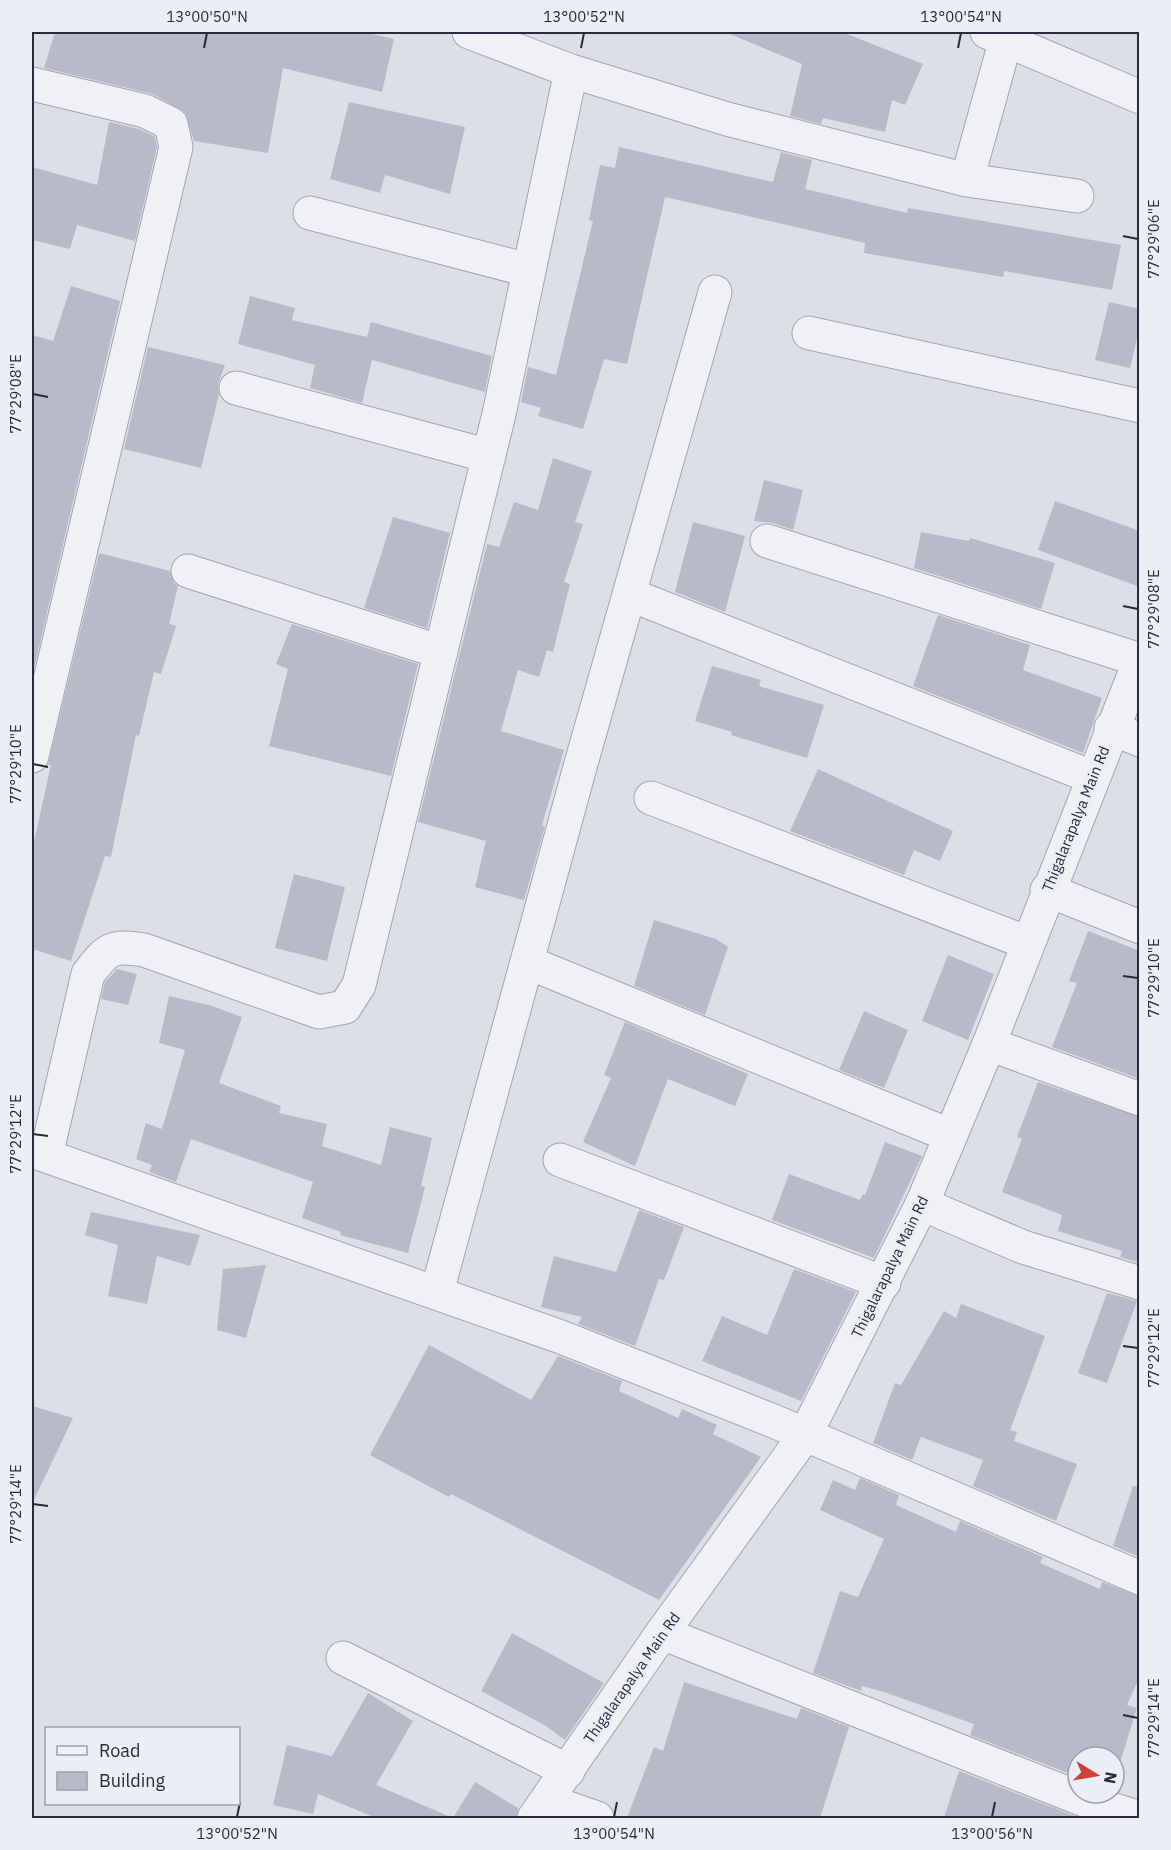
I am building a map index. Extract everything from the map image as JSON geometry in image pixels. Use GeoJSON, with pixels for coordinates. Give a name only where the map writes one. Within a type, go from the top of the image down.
{"type":"FeatureCollection","features":[{"type":"Feature","properties":{"kind":"street"},"geometry":{"type":"LineString","coordinates":[[469,32],[571,71],[727,119],[967,180],[1077,196]]}},
{"type":"Feature","properties":{"kind":"street"},"geometry":{"type":"LineString","coordinates":[[967,180],[997,35],[1140,98]]}},
{"type":"Feature","properties":{"kind":"street"},"geometry":{"type":"LineString","coordinates":[[571,71],[489,456],[359,985],[345,1007],[319,1012],[144,950],[120,946],[105,951],[88,974],[39,1154],[561,1337],[805,1435],[1140,1578]]}},
{"type":"Feature","properties":{"kind":"street"},"geometry":{"type":"LineString","coordinates":[[32,84],[146,111],[171,124],[176,147],[32,756]]}},
{"type":"Feature","properties":{"kind":"street"},"geometry":{"type":"LineString","coordinates":[[310,213],[528,270]]}},
{"type":"Feature","properties":{"kind":"street"},"geometry":{"type":"LineString","coordinates":[[437,1292],[580,767],[631,595],[715,292]]}},
{"type":"Feature","properties":{"kind":"street"},"geometry":{"type":"LineString","coordinates":[[809,333],[1140,406]]}},
{"type":"Feature","properties":{"kind":"street"},"geometry":{"type":"LineString","coordinates":[[236,388],[489,456]]}},
{"type":"Feature","properties":{"kind":"street"},"geometry":{"type":"LineString","coordinates":[[767,542],[1140,660]]}},
{"type":"Feature","properties":{"kind":"street"},"geometry":{"type":"LineString","coordinates":[[189,571],[441,652]]}},
{"type":"Feature","properties":{"kind":"street"},"geometry":{"type":"LineString","coordinates":[[631,595],[1092,777]]}},
{"type":"Feature","properties":{"kind":"street","name":"Thigalarapalya Main Rd"},"geometry":{"type":"LineString","coordinates":[[541,1810],[662,1633],[805,1435],[922,1204],[989,1044],[1092,777],[1126,734],[1140,660]]}},
{"type":"Feature","properties":{"kind":"street"},"geometry":{"type":"LineString","coordinates":[[651,798],[1028,943]]}},
{"type":"Feature","properties":{"kind":"street"},"geometry":{"type":"LineString","coordinates":[[1047,890],[1140,927]]}},
{"type":"Feature","properties":{"kind":"street"},"geometry":{"type":"LineString","coordinates":[[527,962],[949,1135]]}},
{"type":"Feature","properties":{"kind":"street"},"geometry":{"type":"LineString","coordinates":[[989,1044],[1140,1099]]}},
{"type":"Feature","properties":{"kind":"street"},"geometry":{"type":"LineString","coordinates":[[560,1160],[884,1283]]}},
{"type":"Feature","properties":{"kind":"street"},"geometry":{"type":"LineString","coordinates":[[922,1204],[1023,1247],[1140,1283]]}},
{"type":"Feature","properties":{"kind":"street"},"geometry":{"type":"LineString","coordinates":[[662,1633],[1089,1802],[1140,1818]]}},
{"type":"Feature","properties":{"kind":"street"},"geometry":{"type":"LineString","coordinates":[[343,1658],[568,1771]]}},
{"type":"Feature","properties":{"kind":"street"},"geometry":{"type":"LineString","coordinates":[[541,1810],[597,1818]]}},
{"type":"Feature","properties":{"kind":"building"},"geometry":{"type":"Polygon","coordinates":[[[55,32],[364,32],[394,39],[382,92],[283,68],[268,153],[194,141],[185,112],[153,94],[44,68],[55,32]]]}},
{"type":"Feature","properties":{"kind":"building"},"geometry":{"type":"Polygon","coordinates":[[[725,32],[842,32],[923,64],[905,105],[892,100],[885,132],[823,118],[821,124],[790,116],[802,64],[725,32]]]}},
{"type":"Feature","properties":{"kind":"building"},"geometry":{"type":"Polygon","coordinates":[[[349,102],[465,127],[450,194],[385,175],[380,193],[330,179],[349,102]]]}},
{"type":"Feature","properties":{"kind":"building"},"geometry":{"type":"Polygon","coordinates":[[[109,122],[139,129],[155,137],[157,147],[135,241],[77,225],[70,249],[32,240],[32,167],[97,185],[109,122]]]}},
{"type":"Feature","properties":{"kind":"building"},"geometry":{"type":"Polygon","coordinates":[[[619,147],[773,182],[781,152],[812,160],[805,189],[907,213],[908,208],[1121,245],[1112,290],[1004,271],[1003,277],[864,253],[865,243],[665,197],[627,364],[604,359],[583,429],[538,416],[541,408],[521,402],[528,367],[556,375],[593,221],[589,220],[600,165],[615,168],[619,147]]]}},
{"type":"Feature","properties":{"kind":"building"},"geometry":{"type":"Polygon","coordinates":[[[71,286],[120,301],[32,677],[32,335],[53,341],[71,286]]]}},
{"type":"Feature","properties":{"kind":"building"},"geometry":{"type":"Polygon","coordinates":[[[250,296],[295,308],[292,320],[367,337],[371,322],[492,356],[485,392],[372,360],[362,403],[310,388],[315,365],[238,344],[250,296]]]}},
{"type":"Feature","properties":{"kind":"building"},"geometry":{"type":"Polygon","coordinates":[[[1109,302],[1140,309],[1140,326],[1130,368],[1095,360],[1109,302]]]}},
{"type":"Feature","properties":{"kind":"building"},"geometry":{"type":"Polygon","coordinates":[[[148,347],[225,365],[218,384],[219,394],[201,468],[124,449],[148,347]]]}},
{"type":"Feature","properties":{"kind":"building"},"geometry":{"type":"Polygon","coordinates":[[[553,458],[592,471],[575,522],[583,524],[564,582],[570,584],[553,652],[547,650],[539,677],[518,670],[501,731],[564,750],[542,825],[545,826],[524,900],[475,887],[486,841],[418,822],[487,544],[499,547],[514,502],[538,510],[553,458]]]}},
{"type":"Feature","properties":{"kind":"building"},"geometry":{"type":"Polygon","coordinates":[[[764,480],[803,490],[793,530],[773,523],[754,521],[764,480]]]}},
{"type":"Feature","properties":{"kind":"building"},"geometry":{"type":"Polygon","coordinates":[[[1055,501],[1140,531],[1140,587],[1038,550],[1055,501]]]}},
{"type":"Feature","properties":{"kind":"building"},"geometry":{"type":"Polygon","coordinates":[[[393,517],[450,533],[427,628],[364,608],[393,517]]]}},
{"type":"Feature","properties":{"kind":"building"},"geometry":{"type":"Polygon","coordinates":[[[693,522],[745,536],[725,612],[675,592],[693,522]]]}},
{"type":"Feature","properties":{"kind":"building"},"geometry":{"type":"Polygon","coordinates":[[[921,532],[969,541],[970,538],[1055,563],[1041,609],[914,568],[921,532]]]}},
{"type":"Feature","properties":{"kind":"building"},"geometry":{"type":"Polygon","coordinates":[[[99,553],[170,571],[174,583],[178,586],[169,624],[176,626],[161,674],[154,672],[139,736],[136,735],[111,857],[105,856],[71,961],[32,949],[32,851],[51,765],[48,765],[99,553]]]}},
{"type":"Feature","properties":{"kind":"building"},"geometry":{"type":"Polygon","coordinates":[[[938,615],[1030,645],[1023,670],[1102,698],[1083,753],[913,686],[938,615]]]}},
{"type":"Feature","properties":{"kind":"building"},"geometry":{"type":"Polygon","coordinates":[[[292,624],[418,664],[391,776],[269,746],[288,669],[276,664],[292,624]]]}},
{"type":"Feature","properties":{"kind":"building"},"geometry":{"type":"Polygon","coordinates":[[[712,666],[761,680],[759,686],[824,705],[807,758],[731,735],[732,732],[695,721],[712,666]]]}},
{"type":"Feature","properties":{"kind":"building"},"geometry":{"type":"Polygon","coordinates":[[[818,769],[953,831],[940,861],[914,850],[904,875],[790,831],[818,769]]]}},
{"type":"Feature","properties":{"kind":"building"},"geometry":{"type":"Polygon","coordinates":[[[294,874],[345,887],[327,961],[275,948],[294,874]]]}},
{"type":"Feature","properties":{"kind":"building"},"geometry":{"type":"Polygon","coordinates":[[[654,920],[716,939],[728,947],[705,1015],[634,986],[654,920]]]}},
{"type":"Feature","properties":{"kind":"building"},"geometry":{"type":"Polygon","coordinates":[[[1088,931],[1140,951],[1140,1079],[1052,1047],[1077,983],[1069,981],[1088,931]]]}},
{"type":"Feature","properties":{"kind":"building"},"geometry":{"type":"Polygon","coordinates":[[[948,955],[994,974],[968,1040],[922,1021],[948,955]]]}},
{"type":"Feature","properties":{"kind":"building"},"geometry":{"type":"Polygon","coordinates":[[[117,969],[137,974],[128,1005],[101,999],[105,982],[117,969]]]}},
{"type":"Feature","properties":{"kind":"building"},"geometry":{"type":"Polygon","coordinates":[[[169,996],[209,1005],[242,1017],[219,1083],[281,1106],[279,1113],[327,1124],[322,1146],[381,1165],[390,1127],[432,1138],[421,1186],[425,1187],[408,1253],[340,1235],[341,1232],[302,1218],[313,1182],[191,1139],[176,1182],[149,1172],[152,1165],[136,1159],[146,1123],[162,1129],[185,1050],[159,1043],[169,996]]]}},
{"type":"Feature","properties":{"kind":"building"},"geometry":{"type":"Polygon","coordinates":[[[864,1011],[908,1030],[884,1088],[839,1070],[864,1011]]]}},
{"type":"Feature","properties":{"kind":"building"},"geometry":{"type":"Polygon","coordinates":[[[625,1022],[748,1074],[735,1106],[668,1079],[635,1166],[583,1142],[611,1078],[604,1075],[625,1022]]]}},
{"type":"Feature","properties":{"kind":"building"},"geometry":{"type":"Polygon","coordinates":[[[1038,1082],[1140,1117],[1140,1263],[1120,1257],[1122,1251],[1058,1231],[1062,1215],[1002,1192],[1022,1139],[1017,1137],[1038,1082]]]}},
{"type":"Feature","properties":{"kind":"building"},"geometry":{"type":"Polygon","coordinates":[[[885,1142],[922,1156],[874,1258],[772,1220],[789,1174],[860,1200],[863,1194],[865,1195],[885,1142]]]}},
{"type":"Feature","properties":{"kind":"building"},"geometry":{"type":"Polygon","coordinates":[[[639,1210],[684,1227],[664,1280],[659,1279],[635,1346],[578,1324],[582,1317],[541,1307],[554,1256],[616,1272],[639,1210]]]}},
{"type":"Feature","properties":{"kind":"building"},"geometry":{"type":"Polygon","coordinates":[[[91,1212],[200,1235],[190,1266],[157,1256],[147,1304],[108,1296],[118,1245],[85,1235],[91,1212]]]}},
{"type":"Feature","properties":{"kind":"building"},"geometry":{"type":"Polygon","coordinates":[[[266,1265],[246,1338],[217,1330],[223,1269],[266,1265]]]}},
{"type":"Feature","properties":{"kind":"building"},"geometry":{"type":"Polygon","coordinates":[[[794,1269],[856,1292],[801,1401],[702,1361],[722,1316],[767,1335],[794,1269]]]}},
{"type":"Feature","properties":{"kind":"building"},"geometry":{"type":"Polygon","coordinates":[[[1107,1293],[1137,1301],[1107,1383],[1078,1373],[1107,1293]]]}},
{"type":"Feature","properties":{"kind":"building"},"geometry":{"type":"Polygon","coordinates":[[[961,1304],[1045,1336],[1010,1430],[1017,1432],[1014,1441],[1077,1464],[1056,1521],[973,1486],[983,1460],[921,1437],[912,1460],[873,1443],[895,1383],[901,1385],[944,1311],[956,1318],[961,1304]]]}},
{"type":"Feature","properties":{"kind":"building"},"geometry":{"type":"Polygon","coordinates":[[[429,1345],[531,1400],[558,1356],[622,1381],[619,1391],[678,1418],[682,1409],[717,1425],[713,1434],[761,1457],[659,1600],[451,1494],[449,1497],[370,1455],[429,1345]]]}},
{"type":"Feature","properties":{"kind":"building"},"geometry":{"type":"Polygon","coordinates":[[[32,1406],[73,1418],[32,1504],[32,1406]]]}},
{"type":"Feature","properties":{"kind":"building"},"geometry":{"type":"Polygon","coordinates":[[[860,1478],[899,1495],[896,1505],[956,1532],[960,1521],[1043,1557],[1040,1563],[1100,1589],[1102,1582],[1140,1596],[1140,1676],[1127,1705],[1137,1708],[1126,1745],[1066,1745],[1066,1772],[970,1735],[974,1724],[884,1692],[862,1686],[861,1691],[813,1673],[840,1591],[858,1597],[884,1539],[820,1510],[833,1480],[855,1490],[860,1478]]]}},
{"type":"Feature","properties":{"kind":"building"},"geometry":{"type":"Polygon","coordinates":[[[1133,1486],[1140,1487],[1140,1557],[1113,1546],[1133,1486]]]}},
{"type":"Feature","properties":{"kind":"building"},"geometry":{"type":"Polygon","coordinates":[[[512,1633],[604,1683],[565,1740],[546,1726],[481,1691],[512,1633]]]}},
{"type":"Feature","properties":{"kind":"building"},"geometry":{"type":"Polygon","coordinates":[[[684,1682],[797,1719],[801,1708],[849,1727],[820,1818],[627,1818],[654,1747],[663,1751],[684,1682]]]}},
{"type":"Feature","properties":{"kind":"building"},"geometry":{"type":"Polygon","coordinates":[[[368,1693],[413,1721],[376,1785],[453,1818],[376,1818],[318,1794],[313,1814],[273,1805],[287,1745],[332,1756],[368,1693]]]}},
{"type":"Feature","properties":{"kind":"building"},"geometry":{"type":"Polygon","coordinates":[[[959,1771],[1080,1818],[944,1818],[959,1771]]]}},
{"type":"Feature","properties":{"kind":"building"},"geometry":{"type":"Polygon","coordinates":[[[475,1782],[518,1808],[516,1818],[453,1818],[475,1782]]]}}]}
